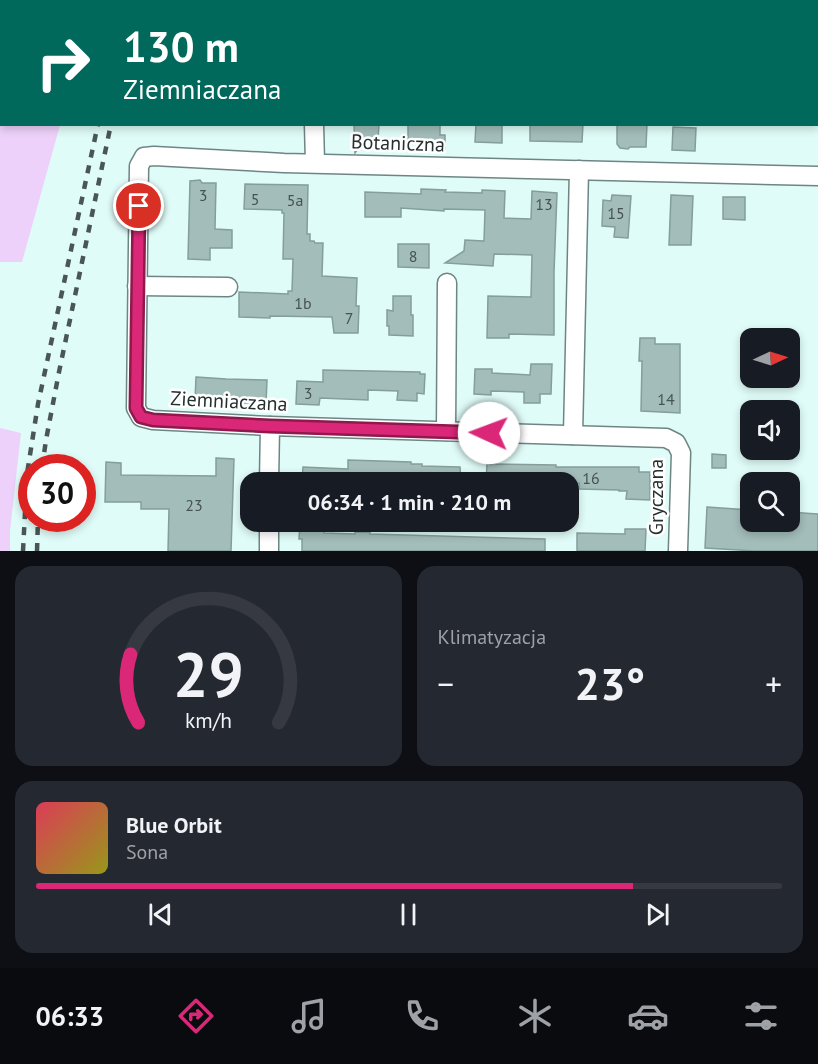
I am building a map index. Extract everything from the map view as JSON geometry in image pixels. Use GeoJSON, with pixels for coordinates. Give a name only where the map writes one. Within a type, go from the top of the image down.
{"type":"FeatureCollection","features":[{"type":"Feature","properties":{"kind":"street"},"geometry":{"type":"LineString","coordinates":[[314,126],[315,163]]}},
{"type":"Feature","properties":{"kind":"street","name":"Botaniczna"},"geometry":{"type":"LineString","coordinates":[[144,157],[818,176]]}},
{"type":"Feature","properties":{"kind":"street","name":"Ziemniaczana"},"geometry":{"type":"LineString","coordinates":[[144,157],[139,166],[137,286],[136,408],[141,417],[153,420],[270,426],[666,438],[676,443]]}},
{"type":"Feature","properties":{"kind":"street"},"geometry":{"type":"LineString","coordinates":[[573,435],[579,170]]}},
{"type":"Feature","properties":{"kind":"street"},"geometry":{"type":"LineString","coordinates":[[446,431],[447,283]]}},
{"type":"Feature","properties":{"kind":"street"},"geometry":{"type":"LineString","coordinates":[[137,286],[228,287]]}},
{"type":"Feature","properties":{"kind":"street"},"geometry":{"type":"LineString","coordinates":[[269,472],[270,426]]}},
{"type":"Feature","properties":{"kind":"street","name":"Gryczana"},"geometry":{"type":"LineString","coordinates":[[676,443],[681,453],[678,551]]}},
{"type":"Feature","properties":{"kind":"street"},"geometry":{"type":"LineString","coordinates":[[268,551],[269,532]]}},
{"type":"Feature","properties":{"kind":"shaded area"},"geometry":{"type":"Polygon","coordinates":[[[0,126],[60,126],[22,262],[0,262],[0,126]]]}},
{"type":"Feature","properties":{"kind":"shaded area"},"geometry":{"type":"Polygon","coordinates":[[[0,428],[21,433],[10,531],[10,551],[0,551],[0,428]]]}},
{"type":"Feature","properties":{"kind":"building"},"geometry":{"type":"Polygon","coordinates":[[[354,126],[379,126],[378,140],[365,140],[355,153],[354,126]]]}},
{"type":"Feature","properties":{"kind":"building"},"geometry":{"type":"Polygon","coordinates":[[[408,126],[440,126],[440,135],[445,135],[445,149],[429,148],[429,141],[408,141],[408,126]]]}},
{"type":"Feature","properties":{"kind":"building"},"geometry":{"type":"Polygon","coordinates":[[[476,126],[502,126],[502,143],[475,142],[476,126]]]}},
{"type":"Feature","properties":{"kind":"building"},"geometry":{"type":"Polygon","coordinates":[[[530,126],[583,126],[582,142],[530,141],[530,126]]]}},
{"type":"Feature","properties":{"kind":"building"},"geometry":{"type":"Polygon","coordinates":[[[617,126],[647,126],[646,147],[628,149],[620,148],[617,144],[617,126]]]}},
{"type":"Feature","properties":{"kind":"building"},"geometry":{"type":"Polygon","coordinates":[[[673,127],[696,128],[695,151],[672,150],[673,127]]]}},
{"type":"Feature","properties":{"kind":"building"},"geometry":{"type":"Polygon","coordinates":[[[200,180],[202,183],[216,183],[215,229],[232,230],[232,248],[210,248],[210,260],[188,259],[190,181],[200,180]]]}},
{"type":"Feature","properties":{"kind":"building"},"geometry":{"type":"Polygon","coordinates":[[[245,184],[308,185],[307,234],[310,234],[310,241],[323,243],[322,276],[357,278],[358,333],[334,333],[332,317],[239,317],[239,292],[288,294],[288,291],[292,291],[293,259],[283,259],[284,213],[282,210],[244,209],[245,184]]]}},
{"type":"Feature","properties":{"kind":"building"},"geometry":{"type":"Polygon","coordinates":[[[421,189],[482,193],[482,190],[505,191],[504,218],[531,219],[532,191],[557,193],[554,335],[509,334],[509,338],[487,338],[488,296],[531,297],[532,255],[494,254],[493,266],[445,263],[464,251],[465,240],[484,241],[485,210],[444,209],[444,211],[401,208],[401,217],[365,217],[365,192],[421,194],[421,189]]]}},
{"type":"Feature","properties":{"kind":"building"},"geometry":{"type":"Polygon","coordinates":[[[612,195],[631,196],[628,238],[614,237],[615,227],[602,226],[603,200],[611,201],[612,195]]]}},
{"type":"Feature","properties":{"kind":"building"},"geometry":{"type":"Polygon","coordinates":[[[671,195],[693,196],[691,245],[669,245],[671,195]]]}},
{"type":"Feature","properties":{"kind":"building"},"geometry":{"type":"Polygon","coordinates":[[[723,197],[745,197],[745,220],[723,219],[723,197]]]}},
{"type":"Feature","properties":{"kind":"building"},"geometry":{"type":"Polygon","coordinates":[[[398,244],[429,244],[429,268],[398,267],[398,244]]]}},
{"type":"Feature","properties":{"kind":"building"},"geometry":{"type":"Polygon","coordinates":[[[393,296],[411,296],[413,336],[389,335],[387,310],[393,311],[393,296]]]}},
{"type":"Feature","properties":{"kind":"building"},"geometry":{"type":"Polygon","coordinates":[[[640,338],[655,338],[655,344],[680,344],[680,413],[641,411],[640,338]]]}},
{"type":"Feature","properties":{"kind":"building"},"geometry":{"type":"Polygon","coordinates":[[[531,364],[552,364],[551,394],[540,394],[540,403],[524,403],[524,392],[491,391],[491,395],[474,394],[475,369],[492,369],[492,373],[530,375],[531,364]]]}},
{"type":"Feature","properties":{"kind":"building"},"geometry":{"type":"Polygon","coordinates":[[[323,370],[420,372],[420,374],[425,374],[424,394],[417,393],[417,401],[397,400],[398,391],[368,390],[368,400],[320,398],[319,405],[296,404],[297,381],[323,382],[323,370]]]}},
{"type":"Feature","properties":{"kind":"building"},"geometry":{"type":"Polygon","coordinates":[[[196,377],[267,380],[266,403],[195,400],[196,377]]]}},
{"type":"Feature","properties":{"kind":"building"},"geometry":{"type":"Polygon","coordinates":[[[712,454],[726,455],[726,468],[712,468],[712,454]]]}},
{"type":"Feature","properties":{"kind":"building"},"geometry":{"type":"Polygon","coordinates":[[[216,458],[234,459],[231,551],[168,551],[169,509],[141,509],[141,502],[105,502],[106,462],[121,463],[121,475],[216,476],[216,458]]]}},
{"type":"Feature","properties":{"kind":"building"},"geometry":{"type":"Polygon","coordinates":[[[348,460],[411,462],[411,464],[422,464],[422,466],[460,467],[460,472],[303,472],[303,467],[348,469],[348,460]]]}},
{"type":"Feature","properties":{"kind":"building"},"geometry":{"type":"Polygon","coordinates":[[[487,464],[639,467],[639,472],[650,472],[650,500],[626,499],[627,491],[579,489],[579,472],[487,472],[487,464]]]}},
{"type":"Feature","properties":{"kind":"building"},"geometry":{"type":"Polygon","coordinates":[[[707,507],[740,509],[740,532],[800,532],[800,513],[818,514],[818,551],[705,548],[707,507]]]}},
{"type":"Feature","properties":{"kind":"building"},"geometry":{"type":"Polygon","coordinates":[[[625,529],[646,529],[645,551],[577,551],[577,533],[625,534],[625,529]]]}},
{"type":"Feature","properties":{"kind":"building"},"geometry":{"type":"Polygon","coordinates":[[[299,532],[355,534],[355,532],[370,532],[370,534],[545,539],[545,551],[302,551],[302,539],[299,539],[299,532]]]}},
{"type":"Feature","properties":{"kind":"railway"},"geometry":{"type":"LineString","coordinates":[[23,551],[27,474],[38,404],[98,126]]}},
{"type":"Feature","properties":{"kind":"railway"},"geometry":{"type":"LineString","coordinates":[[44,454],[111,126]]}},
{"type":"Feature","properties":{"kind":"railway"},"geometry":{"type":"LineString","coordinates":[[37,551],[38,532]]}},
{"type":"Feature","properties":{"kind":"route"},"geometry":{"type":"LineString","coordinates":[[139,206],[136,408],[141,417],[153,420],[270,426],[489,433]]}}]}
